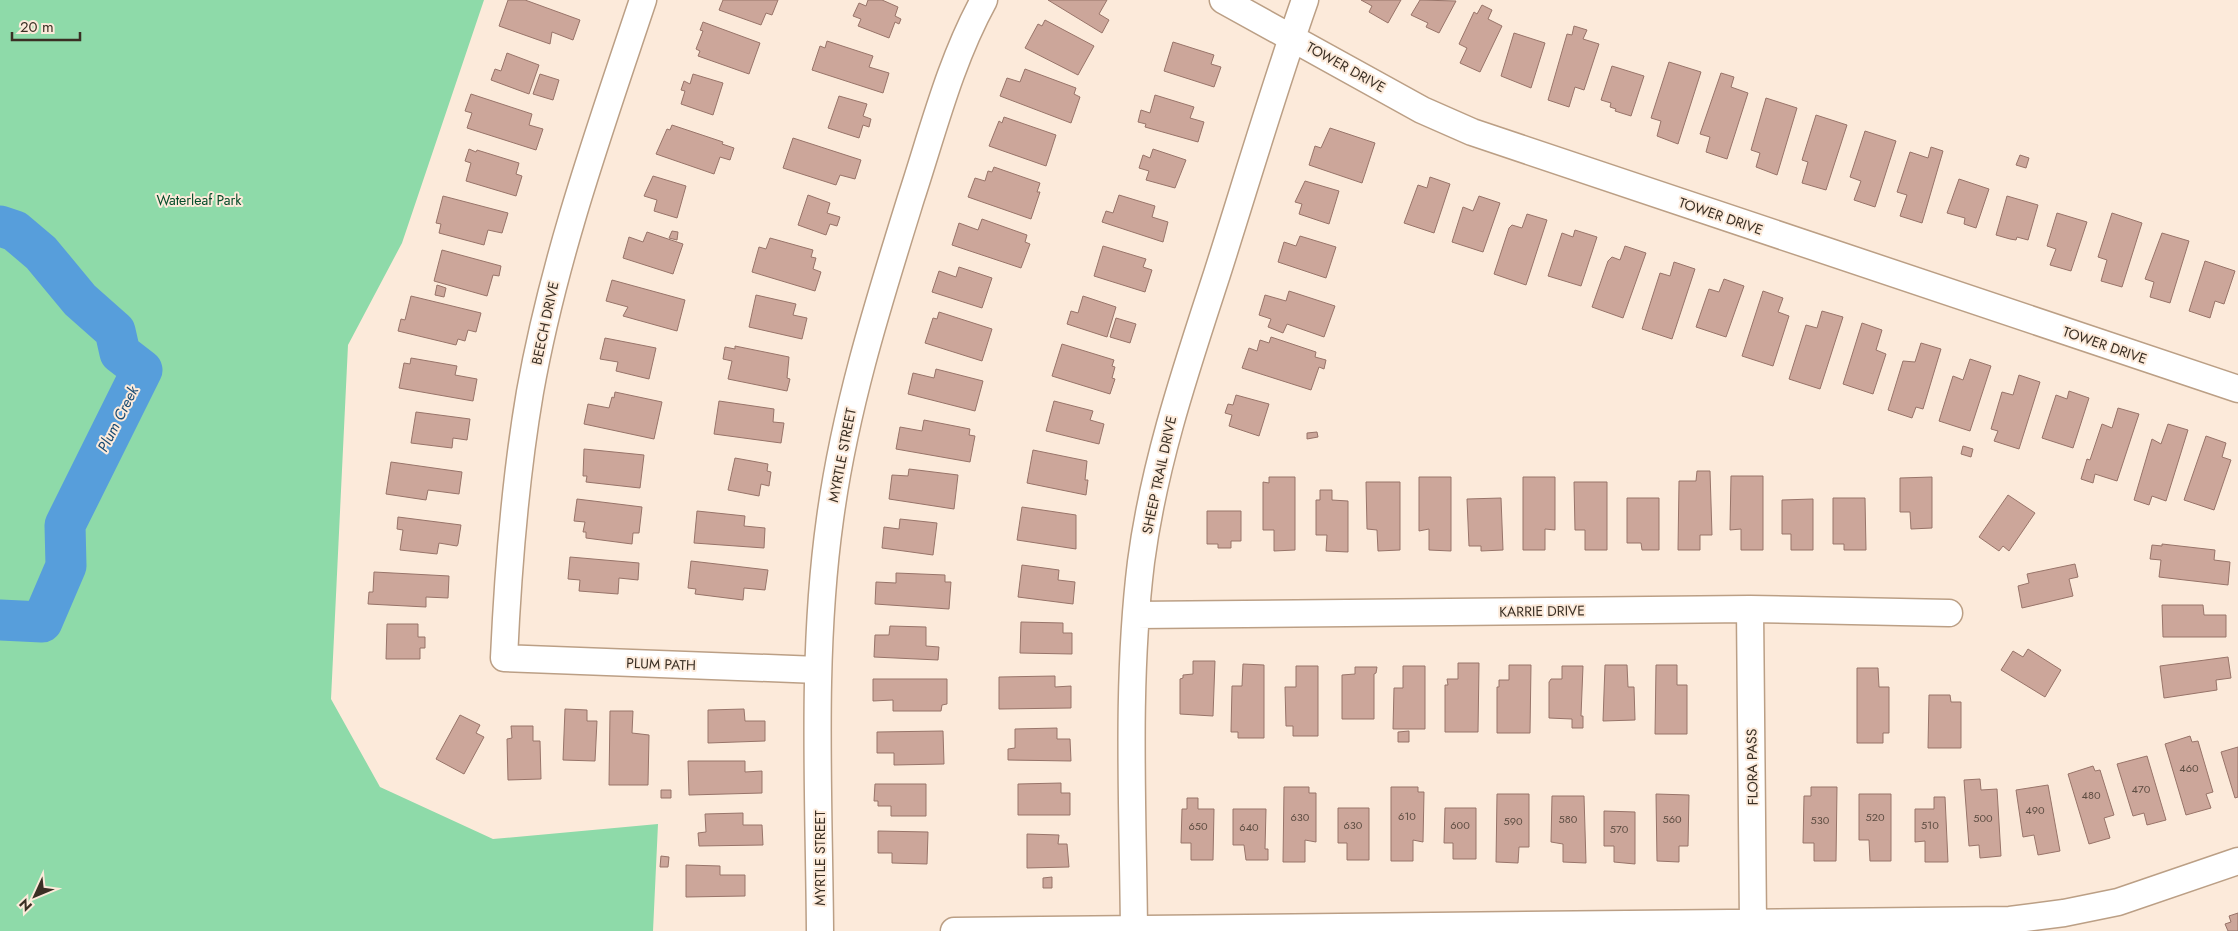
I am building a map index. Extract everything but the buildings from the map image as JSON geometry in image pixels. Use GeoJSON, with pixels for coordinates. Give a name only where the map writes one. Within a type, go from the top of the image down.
{"type":"FeatureCollection","features":[{"type":"Feature","properties":{"kind":"street","name":"BEECH DRIVE"},"geometry":{"type":"LineString","coordinates":[[504,658],[513,516],[530,390],[555,276],[579,192],[643,0]]}},
{"type":"Feature","properties":{"kind":"street","name":"MYRTLE STREET"},"geometry":{"type":"LineString","coordinates":[[820,931],[818,670],[830,518],[846,424],[869,332],[957,53],[984,0]]}},
{"type":"Feature","properties":{"kind":"street","name":"TOWER DRIVE"},"geometry":{"type":"LineString","coordinates":[[1223,0],[1422,110],[1472,132],[2238,389]]}},
{"type":"Feature","properties":{"kind":"street","name":"SHEEP TRAIL DRIVE"},"geometry":{"type":"LineString","coordinates":[[1134,930],[1132,688],[1136,615],[1152,497],[1171,417],[1305,0]]}},
{"type":"Feature","properties":{"kind":"street","name":"KARRIE DRIVE"},"geometry":{"type":"LineString","coordinates":[[1136,615],[1750,610],[1948,613]]}},
{"type":"Feature","properties":{"kind":"street","name":"FLORA PASS"},"geometry":{"type":"LineString","coordinates":[[1750,610],[1753,924]]}},
{"type":"Feature","properties":{"kind":"street","name":"PLUM PATH"},"geometry":{"type":"LineString","coordinates":[[504,658],[818,670]]}},
{"type":"Feature","properties":{"kind":"street"},"geometry":{"type":"LineString","coordinates":[[954,931],[1966,922],[2010,920],[2064,913],[2118,902],[2238,862]]}},
{"type":"Feature","properties":{"kind":"green space","name":"Waterleaf Park"},"geometry":{"type":"Polygon","coordinates":[[[0,0],[484,0],[402,243],[348,345],[331,699],[380,787],[493,839],[658,824],[653,931],[0,931],[0,0]]]}},
{"type":"Feature","properties":{"kind":"waterway","name":"Plum Creek"},"geometry":{"type":"LineString","coordinates":[[0,226],[15,231],[41,253],[80,300],[115,331],[120,353],[142,370],[65,525],[66,566],[42,622],[0,620]]}}]}
